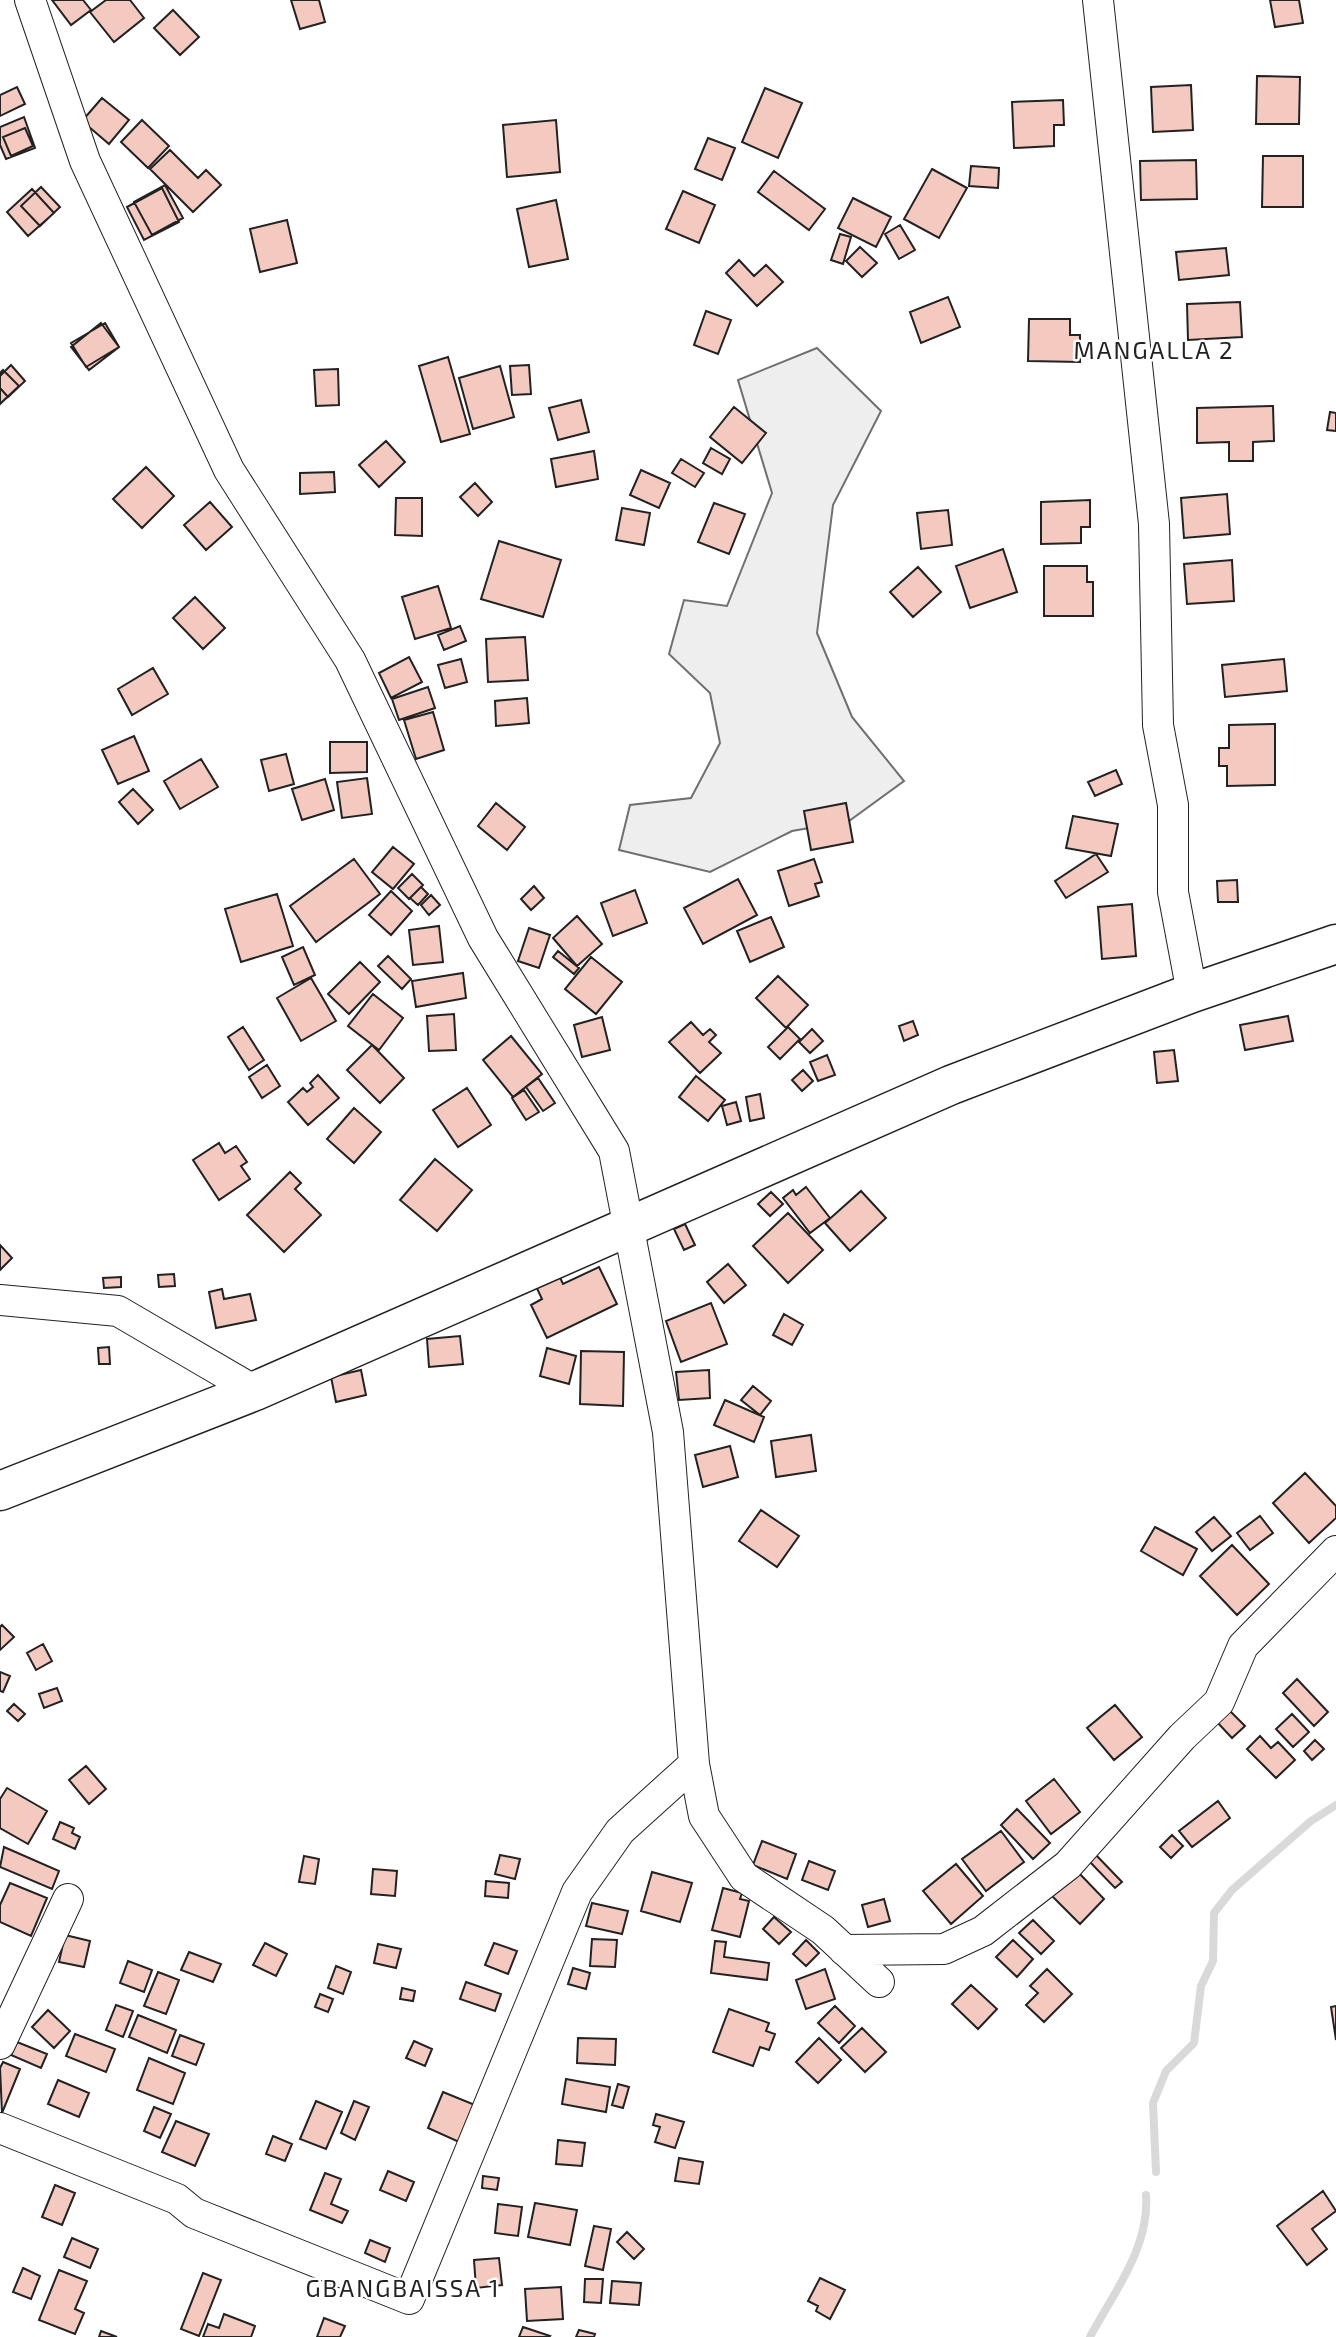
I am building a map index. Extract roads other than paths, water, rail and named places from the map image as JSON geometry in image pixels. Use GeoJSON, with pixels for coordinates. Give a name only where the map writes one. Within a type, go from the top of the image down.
{"type":"FeatureCollection","features":[{"type":"Feature","properties":{"kind":"highway"},"geometry":{"type":"LineString","coordinates":[[0,1491],[255,1391],[951,1085],[1192,993],[1336,944]]}},
{"type":"Feature","properties":{"kind":"street"},"geometry":{"type":"LineString","coordinates":[[30,0],[85,161],[229,470],[350,660],[484,938],[614,1151],[668,1432],[694,1764],[704,1816],[744,1877],[823,1930],[879,1982]]}},
{"type":"Feature","properties":{"kind":"street"},"geometry":{"type":"LineString","coordinates":[[1098,0],[1154,524],[1158,725],[1173,805],[1173,892],[1192,993]]}},
{"type":"Feature","properties":{"kind":"street"},"geometry":{"type":"LineString","coordinates":[[0,1300],[118,1311],[255,1391]]}},
{"type":"Feature","properties":{"kind":"street"},"geometry":{"type":"LineString","coordinates":[[844,1950],[944,1949],[983,1931],[1068,1865],[1182,1737],[1219,1702],[1243,1646],[1336,1551]]}},
{"type":"Feature","properties":{"kind":"street"},"geometry":{"type":"LineString","coordinates":[[0,2128],[177,2199],[201,2216],[409,2300],[577,1892],[620,1831],[694,1764]]}},
{"type":"Feature","properties":{"kind":"street"},"geometry":{"type":"LineString","coordinates":[[0,2044],[68,1899]]}},
{"type":"Feature","properties":{"kind":"waterway"},"geometry":{"type":"LineString","coordinates":[[1156,2172],[1153,2103],[1166,2071],[1194,2043],[1201,1986],[1213,1961],[1214,1913],[1232,1890],[1311,1821],[1336,1805]]}},
{"type":"Feature","properties":{"kind":"waterway"},"geometry":{"type":"LineString","coordinates":[[1090,2337],[1136,2251],[1146,2214],[1146,2195]]}},
{"type":"Feature","properties":{"kind":"district","name":"MANGALLA 2"},"geometry":{"type":"Point","coordinates":[1154,351]}},
{"type":"Feature","properties":{"kind":"district","name":"GBANGBAISSA 1"},"geometry":{"type":"Point","coordinates":[403,2289]}}]}
